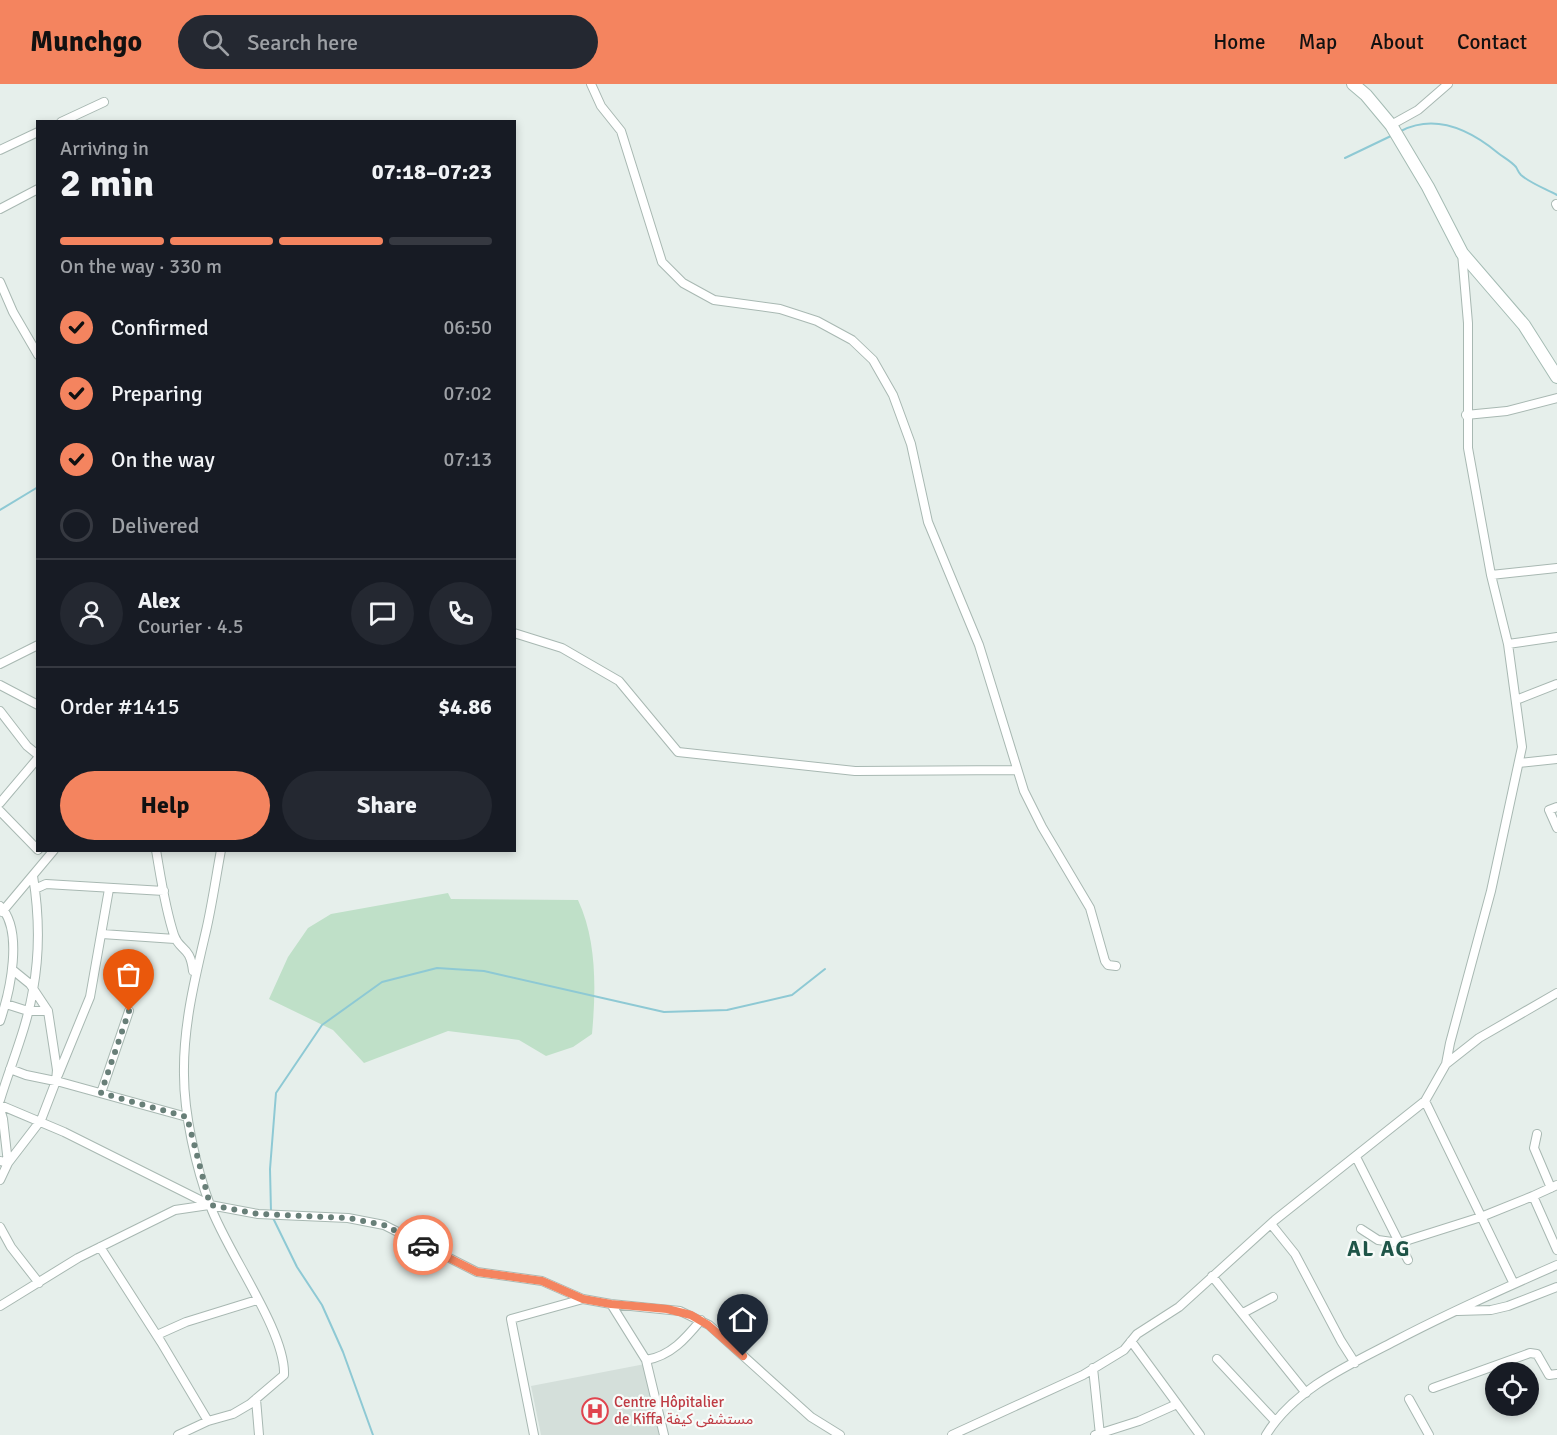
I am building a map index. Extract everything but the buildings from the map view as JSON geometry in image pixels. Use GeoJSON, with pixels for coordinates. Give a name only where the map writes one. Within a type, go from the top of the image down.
{"type":"FeatureCollection","features":[{"type":"Feature","properties":{"kind":"main road"},"geometry":{"type":"LineString","coordinates":[[1353,84],[1366,95],[1390,125],[1428,187],[1462,253],[1524,326],[1557,377]]}},
{"type":"Feature","properties":{"kind":"street"},"geometry":{"type":"LineString","coordinates":[[591,84],[601,106],[621,131],[662,262],[683,282],[714,300],[780,309],[818,321],[852,340],[873,360],[893,395],[911,444],[928,522],[979,645],[1024,791],[1042,827],[1090,908],[1105,961],[1108,965],[1116,966]]}},
{"type":"Feature","properties":{"kind":"street"},"geometry":{"type":"LineString","coordinates":[[1390,125],[1418,110],[1448,84]]}},
{"type":"Feature","properties":{"kind":"street"},"geometry":{"type":"LineString","coordinates":[[65,120],[104,102]]}},
{"type":"Feature","properties":{"kind":"street"},"geometry":{"type":"LineString","coordinates":[[0,150],[36,133]]}},
{"type":"Feature","properties":{"kind":"street"},"geometry":{"type":"LineString","coordinates":[[0,209],[36,190]]}},
{"type":"Feature","properties":{"kind":"street"},"geometry":{"type":"LineString","coordinates":[[952,1435],[1093,1368],[1124,1350],[1137,1334],[1179,1306],[1271,1224],[1425,1101],[1446,1064],[1491,891],[1521,747],[1508,644],[1491,574],[1468,448],[1466,416],[1468,323],[1462,253]]}},
{"type":"Feature","properties":{"kind":"street"},"geometry":{"type":"LineString","coordinates":[[0,282],[13,312],[36,352]]}},
{"type":"Feature","properties":{"kind":"street"},"geometry":{"type":"LineString","coordinates":[[1466,416],[1507,411],[1557,398]]}},
{"type":"Feature","properties":{"kind":"street"},"geometry":{"type":"LineString","coordinates":[[1491,574],[1557,568]]}},
{"type":"Feature","properties":{"kind":"street"},"geometry":{"type":"LineString","coordinates":[[516,634],[562,648],[619,681],[678,753],[855,771],[1017,770]]}},
{"type":"Feature","properties":{"kind":"street"},"geometry":{"type":"LineString","coordinates":[[1508,644],[1557,637]]}},
{"type":"Feature","properties":{"kind":"street"},"geometry":{"type":"LineString","coordinates":[[0,654],[2,664],[36,646]]}},
{"type":"Feature","properties":{"kind":"street"},"geometry":{"type":"LineString","coordinates":[[1516,700],[1557,684]]}},
{"type":"Feature","properties":{"kind":"street"},"geometry":{"type":"LineString","coordinates":[[0,685],[36,704]]}},
{"type":"Feature","properties":{"kind":"street"},"geometry":{"type":"LineString","coordinates":[[0,711],[36,754]]}},
{"type":"Feature","properties":{"kind":"street"},"geometry":{"type":"LineString","coordinates":[[0,803],[36,758]]}},
{"type":"Feature","properties":{"kind":"street"},"geometry":{"type":"LineString","coordinates":[[1519,763],[1557,759]]}},
{"type":"Feature","properties":{"kind":"street"},"geometry":{"type":"LineString","coordinates":[[1557,807],[1549,810],[1557,828]]}},
{"type":"Feature","properties":{"kind":"street"},"geometry":{"type":"LineString","coordinates":[[0,811],[36,848]]}},
{"type":"Feature","properties":{"kind":"street"},"geometry":{"type":"LineString","coordinates":[[40,852],[46,860]]}},
{"type":"Feature","properties":{"kind":"street"},"geometry":{"type":"LineString","coordinates":[[0,1021],[14,971],[11,927],[1,910],[52,852]]}},
{"type":"Feature","properties":{"kind":"street"},"geometry":{"type":"LineString","coordinates":[[156,852],[175,939],[191,955],[194,978]]}},
{"type":"Feature","properties":{"kind":"street"},"geometry":{"type":"LineString","coordinates":[[178,1435],[208,1421],[233,1414],[256,1399],[284,1375],[285,1361],[210,1205],[187,1117],[183,1074],[194,978],[206,930],[221,852]]}},
{"type":"Feature","properties":{"kind":"street"},"geometry":{"type":"LineString","coordinates":[[0,1100],[34,990],[38,906],[33,876]]}},
{"type":"Feature","properties":{"kind":"street"},"geometry":{"type":"LineString","coordinates":[[35,890],[46,884],[164,891]]}},
{"type":"Feature","properties":{"kind":"street"},"geometry":{"type":"LineString","coordinates":[[4,1162],[39,1122],[90,997],[109,889]]}},
{"type":"Feature","properties":{"kind":"street"},"geometry":{"type":"LineString","coordinates":[[102,934],[175,939]]}},
{"type":"Feature","properties":{"kind":"street"},"geometry":{"type":"LineString","coordinates":[[14,971],[23,977],[48,1011],[57,1070],[56,1081]]}},
{"type":"Feature","properties":{"kind":"street"},"geometry":{"type":"LineString","coordinates":[[1446,1064],[1479,1038],[1557,993]]}},
{"type":"Feature","properties":{"kind":"street"},"geometry":{"type":"LineString","coordinates":[[6,1004],[28,1011],[48,1011]]}},
{"type":"Feature","properties":{"kind":"street"},"geometry":{"type":"LineString","coordinates":[[101,1093],[129,1011]]}},
{"type":"Feature","properties":{"kind":"street"},"geometry":{"type":"LineString","coordinates":[[10,1069],[187,1117]]}},
{"type":"Feature","properties":{"kind":"street"},"geometry":{"type":"LineString","coordinates":[[1425,1101],[1514,1284]]}},
{"type":"Feature","properties":{"kind":"street"},"geometry":{"type":"LineString","coordinates":[[0,1107],[39,1122],[132,1165],[210,1205],[258,1214],[348,1218],[384,1225],[477,1272],[542,1281],[583,1299],[667,1309],[691,1315],[701,1320],[811,1416],[840,1435]]}},
{"type":"Feature","properties":{"kind":"street"},"geometry":{"type":"LineString","coordinates":[[0,1107],[3,1119],[4,1162],[0,1180]]}},
{"type":"Feature","properties":{"kind":"street"},"geometry":{"type":"LineString","coordinates":[[1362,1229],[1378,1240],[1399,1243],[1481,1218],[1554,1186],[1534,1148],[1537,1134]]}},
{"type":"Feature","properties":{"kind":"street"},"geometry":{"type":"LineString","coordinates":[[1356,1157],[1408,1260]]}},
{"type":"Feature","properties":{"kind":"street"},"geometry":{"type":"LineString","coordinates":[[1533,1196],[1557,1250]]}},
{"type":"Feature","properties":{"kind":"street"},"geometry":{"type":"LineString","coordinates":[[0,1306],[100,1247],[175,1210],[210,1205]]}},
{"type":"Feature","properties":{"kind":"street"},"geometry":{"type":"LineString","coordinates":[[1271,1224],[1295,1254],[1355,1363]]}},
{"type":"Feature","properties":{"kind":"street"},"geometry":{"type":"LineString","coordinates":[[0,1227],[11,1247],[39,1282]]}},
{"type":"Feature","properties":{"kind":"street"},"geometry":{"type":"LineString","coordinates":[[100,1247],[157,1335],[208,1421]]}},
{"type":"Feature","properties":{"kind":"street"},"geometry":{"type":"LineString","coordinates":[[1266,1435],[1275,1421],[1319,1383],[1454,1311],[1557,1265]]}},
{"type":"Feature","properties":{"kind":"street"},"geometry":{"type":"LineString","coordinates":[[1212,1276],[1306,1394]]}},
{"type":"Feature","properties":{"kind":"street"},"geometry":{"type":"LineString","coordinates":[[1454,1311],[1491,1310],[1508,1306],[1557,1287]]}},
{"type":"Feature","properties":{"kind":"street"},"geometry":{"type":"LineString","coordinates":[[1243,1313],[1273,1297]]}},
{"type":"Feature","properties":{"kind":"street"},"geometry":{"type":"LineString","coordinates":[[534,1435],[511,1319],[583,1299]]}},
{"type":"Feature","properties":{"kind":"street"},"geometry":{"type":"LineString","coordinates":[[157,1335],[186,1322],[257,1300]]}},
{"type":"Feature","properties":{"kind":"street"},"geometry":{"type":"LineString","coordinates":[[611,1304],[646,1360],[664,1435]]}},
{"type":"Feature","properties":{"kind":"street"},"geometry":{"type":"LineString","coordinates":[[646,1360],[662,1355],[673,1348],[701,1320]]}},
{"type":"Feature","properties":{"kind":"street"},"geometry":{"type":"LineString","coordinates":[[1131,1341],[1200,1435]]}},
{"type":"Feature","properties":{"kind":"street"},"geometry":{"type":"LineString","coordinates":[[1433,1388],[1530,1353],[1537,1354],[1549,1375],[1557,1374]]}},
{"type":"Feature","properties":{"kind":"street"},"geometry":{"type":"LineString","coordinates":[[1217,1359],[1275,1421]]}},
{"type":"Feature","properties":{"kind":"street"},"geometry":{"type":"LineString","coordinates":[[1093,1368],[1098,1435],[1139,1421],[1177,1404]]}},
{"type":"Feature","properties":{"kind":"street"},"geometry":{"type":"LineString","coordinates":[[256,1399],[259,1435]]}},
{"type":"Feature","properties":{"kind":"street"},"geometry":{"type":"LineString","coordinates":[[1409,1399],[1429,1435]]}},
{"type":"Feature","properties":{"kind":"shaded area","name":"Centre Hôpitalier de Kiffa مستشفى كيفة"},"geometry":{"type":"Polygon","coordinates":[[[645,1364],[659,1435],[541,1435],[531,1386],[645,1364]]]}},
{"type":"Feature","properties":{"kind":"green space"},"geometry":{"type":"Polygon","coordinates":[[[448,893],[451,899],[578,900],[589,932],[594,966],[592,1034],[573,1047],[546,1056],[519,1040],[448,1031],[364,1063],[333,1030],[269,999],[288,957],[308,928],[331,914],[448,893]]]}},
{"type":"Feature","properties":{"kind":"waterway"},"geometry":{"type":"LineString","coordinates":[[1401,131],[1427,124],[1440,124],[1464,131],[1509,161],[1525,178],[1557,195]]}},
{"type":"Feature","properties":{"kind":"waterway"},"geometry":{"type":"LineString","coordinates":[[1345,158],[1393,135]]}},
{"type":"Feature","properties":{"kind":"waterway"},"geometry":{"type":"LineString","coordinates":[[0,510],[36,488]]}},
{"type":"Feature","properties":{"kind":"waterway"},"geometry":{"type":"LineString","coordinates":[[271,1212],[270,1169],[276,1093],[322,1025],[382,982],[437,968],[484,971],[664,1012],[727,1010],[792,995],[825,969]]}},
{"type":"Feature","properties":{"kind":"waterway"},"geometry":{"type":"LineString","coordinates":[[273,1218],[297,1267],[322,1305],[343,1352],[373,1435]]}},
{"type":"Feature","properties":{"kind":"way so far"},"geometry":{"type":"LineString","coordinates":[[129,1011],[101,1093],[187,1117],[210,1205],[258,1214],[348,1218],[384,1225],[423,1245]]}},
{"type":"Feature","properties":{"kind":"place","name":"Centre Hôpitalier de Kiffa مستشفى كيفة"},"geometry":{"type":"Point","coordinates":[595,1411]}},
{"type":"Feature","properties":{"kind":"district","name":"AL AG"},"geometry":{"type":"Point","coordinates":[1379,1249]}},
{"type":"Feature","properties":{"kind":"route"},"geometry":{"type":"LineString","coordinates":[[423,1245],[477,1272],[542,1281],[583,1299],[680,1311],[701,1320],[743,1356]]}}]}
